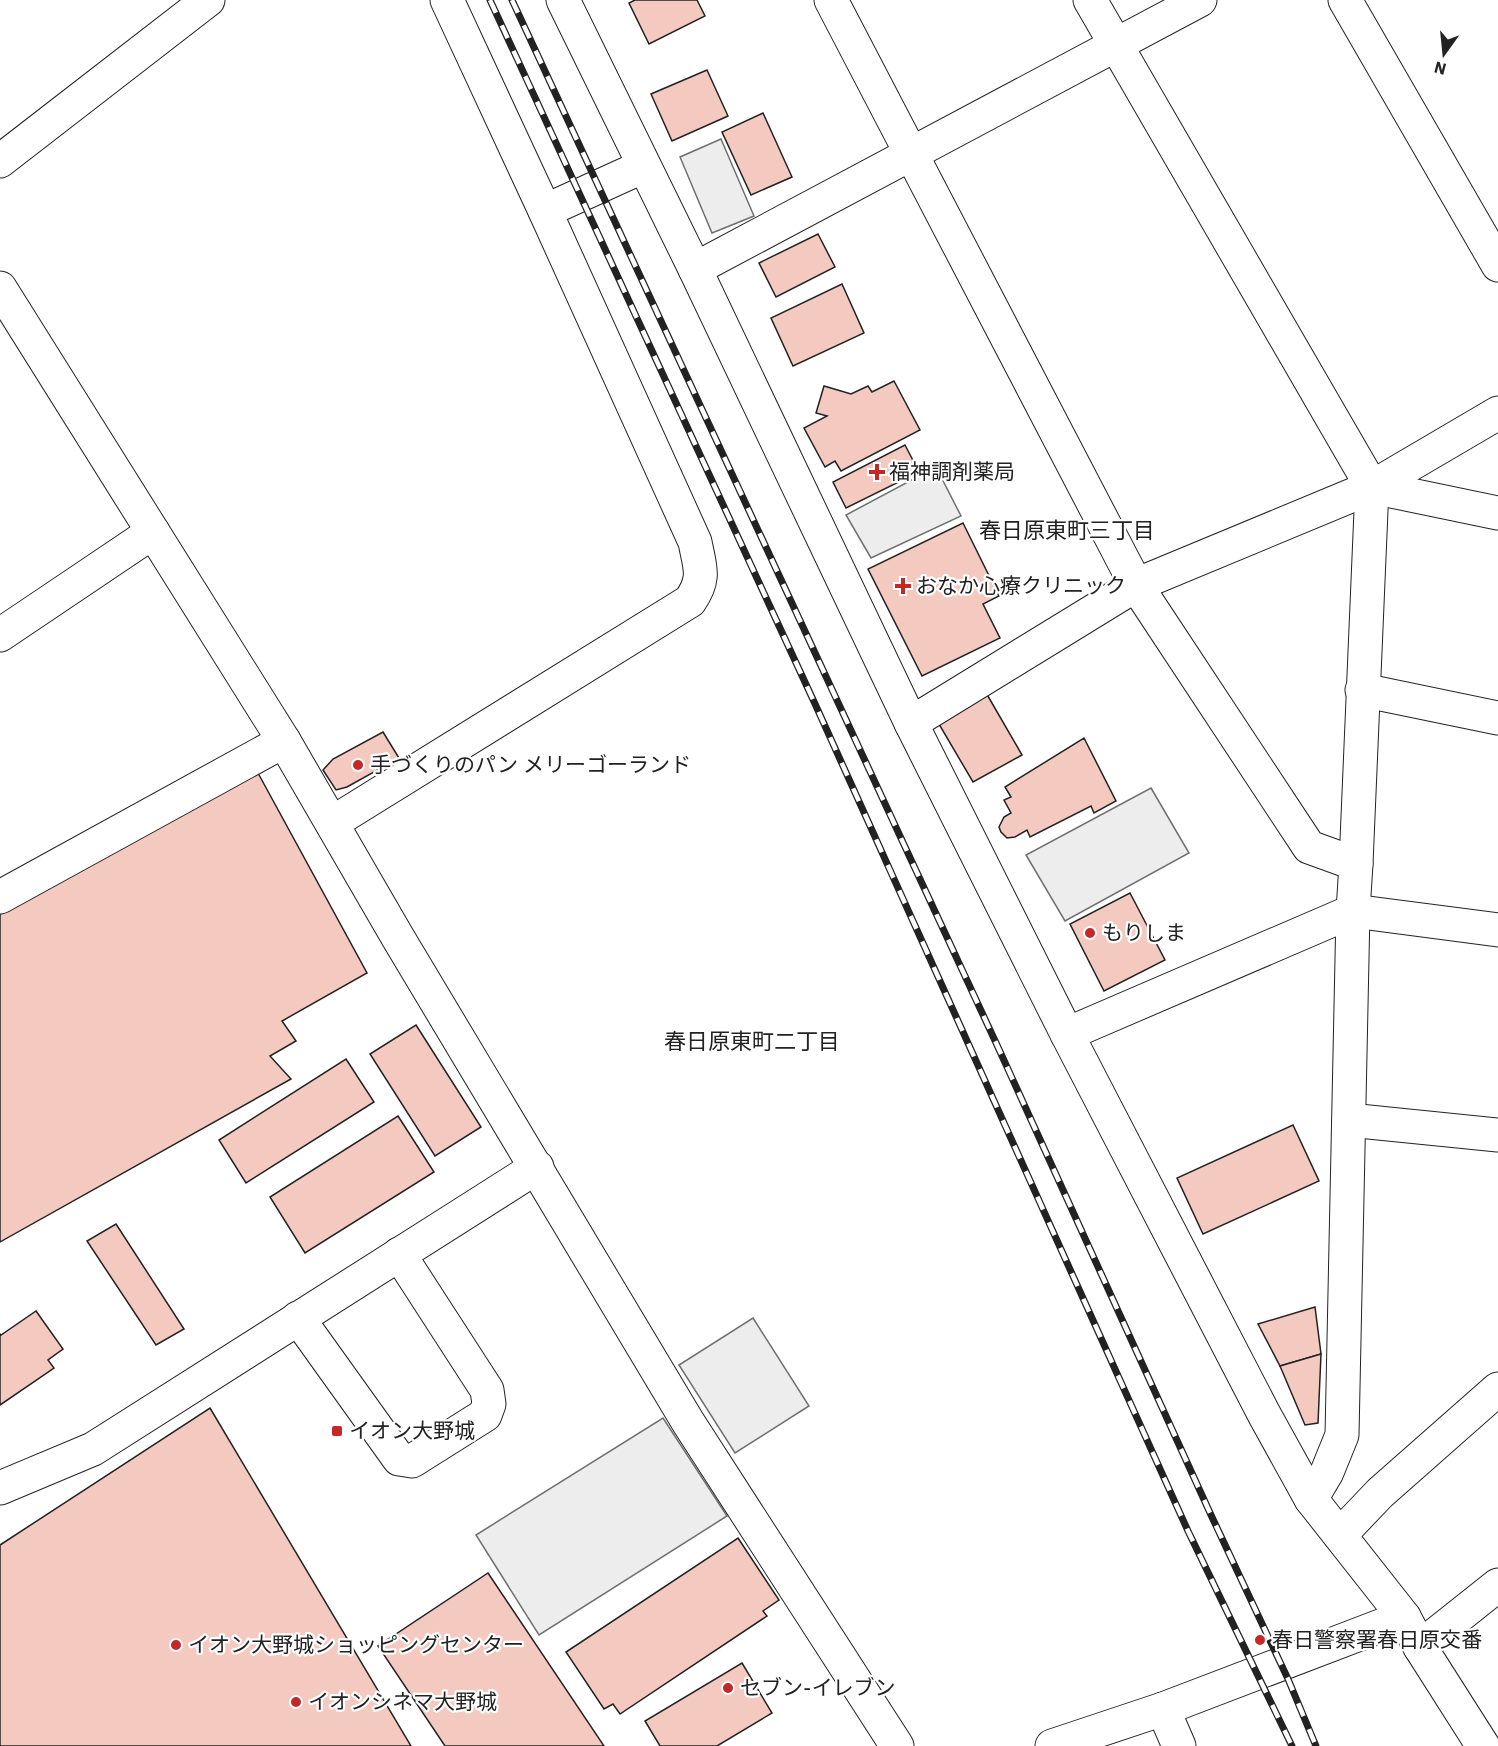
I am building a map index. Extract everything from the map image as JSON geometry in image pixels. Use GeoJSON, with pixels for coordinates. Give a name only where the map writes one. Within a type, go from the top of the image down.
{"type":"FeatureCollection","features":[{"type":"Feature","properties":{"kind":"street"},"geometry":{"type":"LineString","coordinates":[[0,161],[208,0]]}},
{"type":"Feature","properties":{"kind":"street"},"geometry":{"type":"LineString","coordinates":[[332,823],[690,602],[698,590],[702,576],[695,542],[447,0]]}},
{"type":"Feature","properties":{"kind":"street"},"geometry":{"type":"LineString","coordinates":[[563,0],[695,269],[911,723],[1067,1034],[1258,1403],[1311,1499],[1404,1617],[1420,1647],[1482,1746]]}},
{"type":"Feature","properties":{"kind":"street"},"geometry":{"type":"LineString","coordinates":[[831,0],[1136,585],[1309,847],[1356,864]]}},
{"type":"Feature","properties":{"kind":"street"},"geometry":{"type":"LineString","coordinates":[[1090,0],[1372,487],[1353,911],[1342,1435],[1327,1472],[1311,1499]]}},
{"type":"Feature","properties":{"kind":"street"},"geometry":{"type":"LineString","coordinates":[[695,269],[1200,0]]}},
{"type":"Feature","properties":{"kind":"street"},"geometry":{"type":"LineString","coordinates":[[1345,0],[1498,265]]}},
{"type":"Feature","properties":{"kind":"street"},"geometry":{"type":"LineString","coordinates":[[545,211],[644,166]]}},
{"type":"Feature","properties":{"kind":"street"},"geometry":{"type":"LineString","coordinates":[[0,288],[284,741],[688,1422],[897,1746]]}},
{"type":"Feature","properties":{"kind":"street"},"geometry":{"type":"LineString","coordinates":[[911,723],[1136,585],[1372,487],[1498,413]]}},
{"type":"Feature","properties":{"kind":"street"},"geometry":{"type":"LineString","coordinates":[[1372,487],[1498,513]]}},
{"type":"Feature","properties":{"kind":"street"},"geometry":{"type":"LineString","coordinates":[[0,635],[153,532]]}},
{"type":"Feature","properties":{"kind":"street"},"geometry":{"type":"LineString","coordinates":[[1362,690],[1498,718]]}},
{"type":"Feature","properties":{"kind":"street"},"geometry":{"type":"LineString","coordinates":[[0,897],[284,741]]}},
{"type":"Feature","properties":{"kind":"street"},"geometry":{"type":"LineString","coordinates":[[1067,1034],[1353,911],[1498,930]]}},
{"type":"Feature","properties":{"kind":"street"},"geometry":{"type":"LineString","coordinates":[[1349,1120],[1498,1135]]}},
{"type":"Feature","properties":{"kind":"street"},"geometry":{"type":"LineString","coordinates":[[0,1488],[93,1449],[537,1167]]}},
{"type":"Feature","properties":{"kind":"street"},"geometry":{"type":"LineString","coordinates":[[298,1318],[399,1460],[412,1461],[485,1414],[489,1404],[487,1390],[399,1254]]}},
{"type":"Feature","properties":{"kind":"street"},"geometry":{"type":"LineString","coordinates":[[1340,1535],[1380,1493],[1498,1389]]}},
{"type":"Feature","properties":{"kind":"street"},"geometry":{"type":"LineString","coordinates":[[1420,1647],[1498,1586]]}},
{"type":"Feature","properties":{"kind":"street"},"geometry":{"type":"LineString","coordinates":[[1052,1746],[1163,1709],[1404,1617]]}},
{"type":"Feature","properties":{"kind":"street"},"geometry":{"type":"LineString","coordinates":[[1163,1709],[1179,1746]]}},
{"type":"Feature","properties":{"kind":"shaded area"},"geometry":{"type":"Polygon","coordinates":[[[721,139],[754,216],[712,233],[680,157],[721,139]]]}},
{"type":"Feature","properties":{"kind":"shaded area"},"geometry":{"type":"Polygon","coordinates":[[[936,467],[961,516],[871,558],[846,515],[936,467]]]}},
{"type":"Feature","properties":{"kind":"shaded area"},"geometry":{"type":"Polygon","coordinates":[[[1151,788],[1189,853],[1065,921],[1026,855],[1151,788]]]}},
{"type":"Feature","properties":{"kind":"shaded area"},"geometry":{"type":"Polygon","coordinates":[[[753,1318],[809,1406],[735,1453],[679,1365],[753,1318]]]}},
{"type":"Feature","properties":{"kind":"shaded area"},"geometry":{"type":"Polygon","coordinates":[[[663,1418],[727,1516],[539,1635],[476,1535],[663,1418]]]}},
{"type":"Feature","properties":{"kind":"building"},"geometry":{"type":"Polygon","coordinates":[[[635,0],[697,0],[705,16],[649,44],[629,3],[635,0]]]}},
{"type":"Feature","properties":{"kind":"building"},"geometry":{"type":"Polygon","coordinates":[[[707,70],[728,116],[672,141],[651,94],[707,70]]]}},
{"type":"Feature","properties":{"kind":"building"},"geometry":{"type":"Polygon","coordinates":[[[763,113],[792,177],[751,195],[722,132],[763,113]]]}},
{"type":"Feature","properties":{"kind":"building"},"geometry":{"type":"Polygon","coordinates":[[[818,234],[835,267],[776,297],[759,263],[818,234]]]}},
{"type":"Feature","properties":{"kind":"building"},"geometry":{"type":"Polygon","coordinates":[[[842,284],[864,333],[793,366],[771,318],[842,284]]]}},
{"type":"Feature","properties":{"kind":"building"},"geometry":{"type":"Polygon","coordinates":[[[894,381],[920,430],[841,471],[835,461],[825,467],[804,428],[827,416],[816,413],[824,386],[851,394],[868,386],[872,392],[894,381]]]}},
{"type":"Feature","properties":{"kind":"building"},"geometry":{"type":"Polygon","coordinates":[[[905,445],[919,472],[846,508],[833,482],[905,445]]]}},
{"type":"Feature","properties":{"kind":"building"},"geometry":{"type":"Polygon","coordinates":[[[963,523],[999,596],[983,604],[1000,638],[922,676],[868,569],[963,523]]]}},
{"type":"Feature","properties":{"kind":"building"},"geometry":{"type":"Polygon","coordinates":[[[985,691],[1022,755],[973,782],[936,719],[985,691]]]}},
{"type":"Feature","properties":{"kind":"building","name":"手づくりのパン メリーゴーランド"},"geometry":{"type":"Polygon","coordinates":[[[383,732],[399,758],[347,787],[336,790],[323,770],[333,759],[383,732]]]}},
{"type":"Feature","properties":{"kind":"building"},"geometry":{"type":"Polygon","coordinates":[[[1084,738],[1116,801],[1094,813],[1091,806],[1030,837],[1027,830],[1015,837],[1007,838],[999,827],[1004,817],[1011,813],[1004,800],[1011,797],[1005,787],[1084,738]]]}},
{"type":"Feature","properties":{"kind":"building"},"geometry":{"type":"Polygon","coordinates":[[[258,773],[367,973],[282,1021],[296,1041],[270,1056],[291,1079],[0,1242],[0,914],[258,773]]]}},
{"type":"Feature","properties":{"kind":"building"},"geometry":{"type":"Polygon","coordinates":[[[1130,893],[1165,960],[1104,991],[1070,924],[1130,893]]]}},
{"type":"Feature","properties":{"kind":"building"},"geometry":{"type":"Polygon","coordinates":[[[416,1025],[481,1127],[435,1156],[370,1054],[416,1025]]]}},
{"type":"Feature","properties":{"kind":"building"},"geometry":{"type":"Polygon","coordinates":[[[346,1059],[374,1102],[246,1183],[219,1140],[346,1059]]]}},
{"type":"Feature","properties":{"kind":"building"},"geometry":{"type":"Polygon","coordinates":[[[398,1116],[434,1172],[305,1253],[270,1197],[398,1116]]]}},
{"type":"Feature","properties":{"kind":"building"},"geometry":{"type":"Polygon","coordinates":[[[1293,1125],[1319,1181],[1203,1234],[1177,1178],[1293,1125]]]}},
{"type":"Feature","properties":{"kind":"building"},"geometry":{"type":"Polygon","coordinates":[[[116,1224],[184,1329],[156,1345],[87,1241],[116,1224]]]}},
{"type":"Feature","properties":{"kind":"building"},"geometry":{"type":"Polygon","coordinates":[[[1315,1307],[1321,1354],[1280,1366],[1258,1324],[1315,1307]]]}},
{"type":"Feature","properties":{"kind":"building"},"geometry":{"type":"Polygon","coordinates":[[[36,1311],[63,1349],[48,1360],[54,1368],[0,1405],[0,1334],[36,1311]]]}},
{"type":"Feature","properties":{"kind":"building"},"geometry":{"type":"Polygon","coordinates":[[[1321,1354],[1318,1423],[1305,1425],[1280,1366],[1321,1354]]]}},
{"type":"Feature","properties":{"kind":"building","name":"イオン大野城ショッピングセンター"},"geometry":{"type":"Polygon","coordinates":[[[210,1408],[411,1746],[0,1746],[0,1545],[210,1408]]]}},
{"type":"Feature","properties":{"kind":"building"},"geometry":{"type":"Polygon","coordinates":[[[738,1538],[779,1600],[763,1611],[767,1616],[620,1714],[613,1704],[604,1709],[566,1652],[738,1538]]]}},
{"type":"Feature","properties":{"kind":"building"},"geometry":{"type":"Polygon","coordinates":[[[488,1573],[604,1746],[445,1746],[378,1646],[488,1573]]]}},
{"type":"Feature","properties":{"kind":"building","name":"セブン-イレブン"},"geometry":{"type":"Polygon","coordinates":[[[742,1663],[772,1713],[717,1746],[660,1746],[645,1721],[742,1663]]]}},
{"type":"Feature","properties":{"kind":"railway"},"geometry":{"type":"LineString","coordinates":[[490,0],[816,706],[1188,1531],[1292,1746]]}},
{"type":"Feature","properties":{"kind":"railway"},"geometry":{"type":"LineString","coordinates":[[512,0],[997,1045],[1288,1679],[1316,1746]]}},
{"type":"Feature","properties":{"kind":"place","name":"福神調剤薬局"},"geometry":{"type":"Point","coordinates":[877,472]}},
{"type":"Feature","properties":{"kind":"place","name":"おなか心療クリニック"},"geometry":{"type":"Point","coordinates":[903,586]}},
{"type":"Feature","properties":{"kind":"place","name":"手づくりのパン メリーゴーランド"},"geometry":{"type":"Point","coordinates":[358,765]}},
{"type":"Feature","properties":{"kind":"place","name":"もりしま"},"geometry":{"type":"Point","coordinates":[1090,933]}},
{"type":"Feature","properties":{"kind":"place","name":"イオン大野城"},"geometry":{"type":"Point","coordinates":[337,1431]}},
{"type":"Feature","properties":{"kind":"place","name":"春日警察署春日原交番"},"geometry":{"type":"Point","coordinates":[1260,1640]}},
{"type":"Feature","properties":{"kind":"place","name":"イオン大野城ショッピングセンター"},"geometry":{"type":"Point","coordinates":[176,1645]}},
{"type":"Feature","properties":{"kind":"place","name":"セブン-イレブン"},"geometry":{"type":"Point","coordinates":[728,1688]}},
{"type":"Feature","properties":{"kind":"place","name":"イオンシネマ大野城"},"geometry":{"type":"Point","coordinates":[296,1702]}},
{"type":"Feature","properties":{"kind":"district","name":"春日原東町三丁目"},"geometry":{"type":"Point","coordinates":[1067,530]}},
{"type":"Feature","properties":{"kind":"district","name":"春日原東町二丁目"},"geometry":{"type":"Point","coordinates":[752,1041]}}]}
